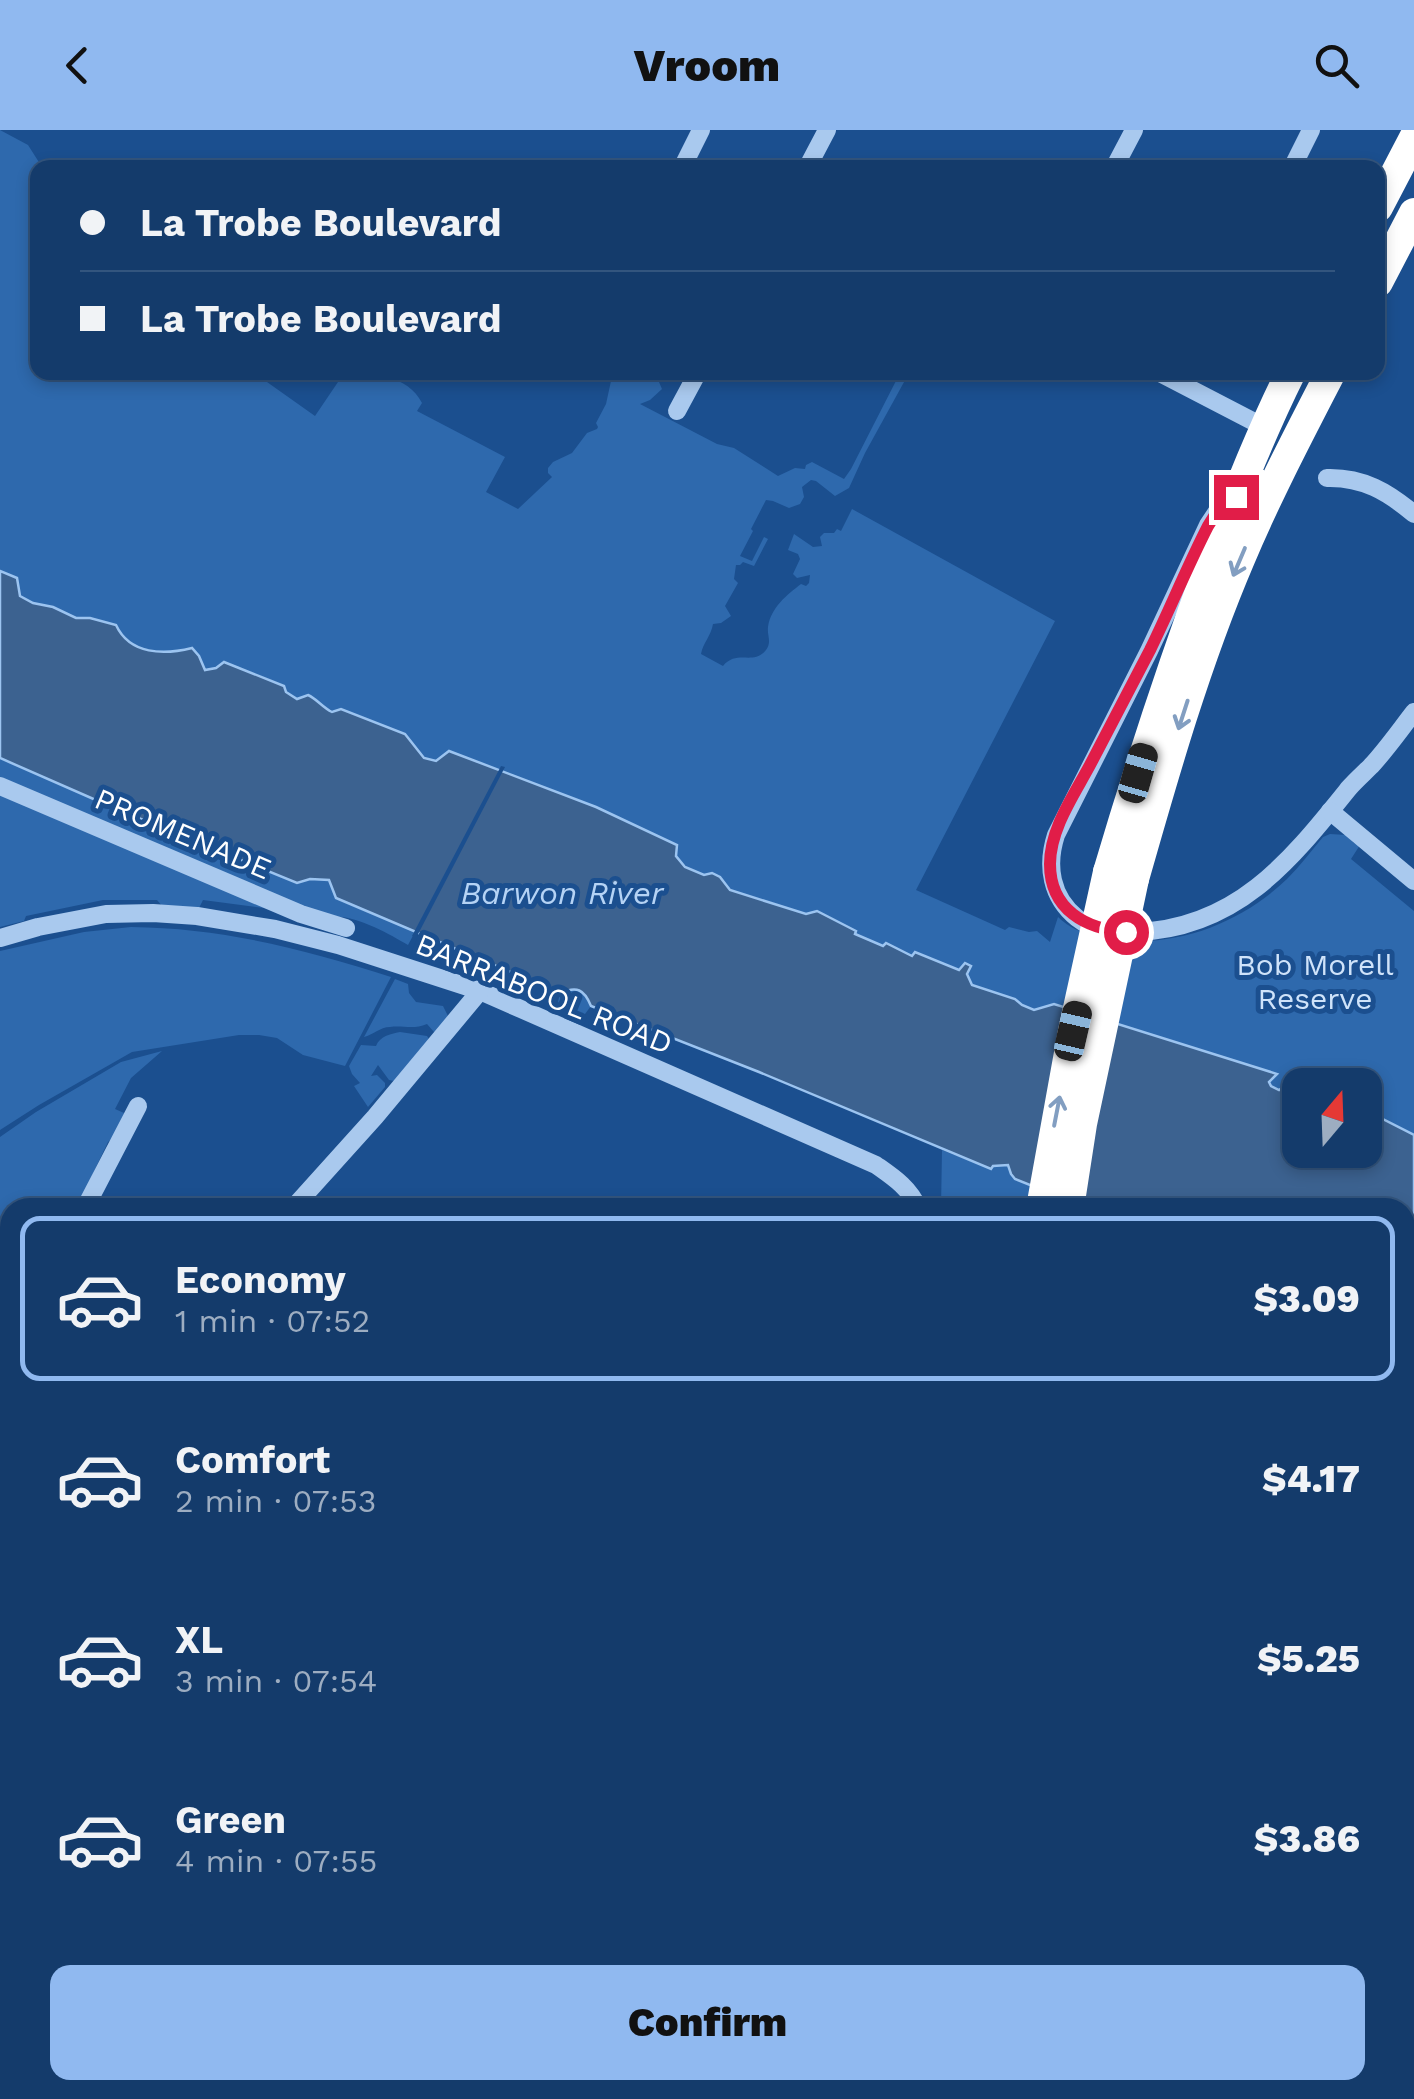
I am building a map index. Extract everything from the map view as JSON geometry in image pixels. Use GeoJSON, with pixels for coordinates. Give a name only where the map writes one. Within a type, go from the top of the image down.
{"type":"FeatureCollection","features":[{"type":"Feature","properties":{"kind":"highway"},"geometry":{"type":"LineString","coordinates":[[1385,194],[1414,138]]}},
{"type":"Feature","properties":{"kind":"highway"},"geometry":{"type":"LineString","coordinates":[[1385,269],[1414,213]]}},
{"type":"Feature","properties":{"kind":"highway"},"geometry":{"type":"LineString","coordinates":[[1071,1198],[1122,875],[1164,688],[1264,427],[1288,380]]}},
{"type":"Feature","properties":{"kind":"highway"},"geometry":{"type":"LineString","coordinates":[[1043,1198],[1073,1031],[1122,875],[1240,558],[1327,380]]}},
{"type":"Feature","properties":{"kind":"highway"},"geometry":{"type":"LineString","coordinates":[[1264,427],[1295,442]]}},
{"type":"Feature","properties":{"kind":"street"},"geometry":{"type":"LineString","coordinates":[[686,160],[701,130]]}},
{"type":"Feature","properties":{"kind":"street"},"geometry":{"type":"LineString","coordinates":[[811,160],[827,130]]}},
{"type":"Feature","properties":{"kind":"street"},"geometry":{"type":"LineString","coordinates":[[1118,160],[1134,130]]}},
{"type":"Feature","properties":{"kind":"street"},"geometry":{"type":"LineString","coordinates":[[1296,160],[1311,130]]}},
{"type":"Feature","properties":{"kind":"street"},"geometry":{"type":"LineString","coordinates":[[677,412],[694,380]]}},
{"type":"Feature","properties":{"kind":"street"},"geometry":{"type":"LineString","coordinates":[[1185,380],[1264,427]]}},
{"type":"Feature","properties":{"kind":"street"},"geometry":{"type":"LineString","coordinates":[[1328,478],[1373,486],[1414,514]]}},
{"type":"Feature","properties":{"kind":"street"},"geometry":{"type":"LineString","coordinates":[[1236,497],[1218,510],[1208,526],[1061,822],[1052,850],[1051,876],[1064,905],[1091,926],[1126,932],[1171,928],[1212,914],[1251,893],[1288,861],[1414,712]]}},
{"type":"Feature","properties":{"kind":"street","name":"PROMENADE"},"geometry":{"type":"LineString","coordinates":[[0,786],[301,914],[346,928]]}},
{"type":"Feature","properties":{"kind":"street"},"geometry":{"type":"LineString","coordinates":[[1330,812],[1414,881]]}},
{"type":"Feature","properties":{"kind":"street","name":"BARRABOOL ROAD"},"geometry":{"type":"LineString","coordinates":[[0,938],[106,914],[153,913],[275,929],[338,945],[480,991],[876,1165],[901,1182],[914,1198]]}},
{"type":"Feature","properties":{"kind":"street"},"geometry":{"type":"LineString","coordinates":[[303,1198],[480,991]]}},
{"type":"Feature","properties":{"kind":"street"},"geometry":{"type":"LineString","coordinates":[[90,1198],[138,1106]]}},
{"type":"Feature","properties":{"kind":"green space","name":"Bob Morell Reserve"},"geometry":{"type":"Polygon","coordinates":[[[0,130],[28,145],[38,160],[30,160],[30,380],[269,380],[315,416],[337,380],[397,380],[422,403],[417,411],[505,457],[486,492],[518,509],[552,477],[548,468],[553,462],[572,453],[587,433],[597,429],[612,380],[659,382],[662,389],[640,404],[717,444],[734,448],[778,476],[795,468],[805,469],[812,462],[844,479],[896,380],[905,380],[849,488],[835,496],[811,480],[802,487],[804,497],[800,504],[789,508],[766,500],[740,556],[752,561],[764,537],[768,539],[754,566],[743,562],[736,565],[734,579],[738,583],[725,606],[731,616],[713,624],[701,654],[723,666],[734,659],[761,655],[769,644],[768,627],[776,608],[801,584],[809,583],[810,575],[797,578],[793,574],[800,559],[788,550],[794,534],[813,547],[822,546],[820,537],[837,529],[841,531],[852,509],[1055,621],[916,890],[1005,930],[1009,927],[1037,931],[1050,942],[1058,917],[1094,935],[1156,940],[1227,921],[1287,879],[1323,837],[1346,835],[1360,845],[1351,859],[1414,911],[1414,1135],[1382,1119],[1382,1068],[1282,1068],[1280,1090],[1269,1082],[1276,1074],[1054,1004],[1034,1010],[1015,999],[972,986],[965,963],[956,975],[898,959],[774,903],[730,890],[720,877],[695,871],[676,856],[424,758],[405,734],[298,699],[286,692],[284,685],[224,662],[205,670],[192,648],[174,652],[139,649],[90,618],[76,618],[20,596],[17,578],[0,571],[0,130]]]}},
{"type":"Feature","properties":{"kind":"green space"},"geometry":{"type":"Polygon","coordinates":[[[0,758],[297,883],[330,880],[336,899],[415,932],[408,945],[351,919],[203,900],[198,910],[163,907],[157,900],[103,900],[26,916],[24,921],[0,927],[0,758]]]}},
{"type":"Feature","properties":{"kind":"green space"},"geometry":{"type":"Polygon","coordinates":[[[131,927],[198,931],[262,942],[391,977],[345,1066],[303,1055],[277,1038],[259,1035],[132,1052],[0,1130],[0,951],[84,932],[131,927]]]}},
{"type":"Feature","properties":{"kind":"green space"},"geometry":{"type":"Polygon","coordinates":[[[395,979],[408,984],[416,1002],[443,1006],[448,1016],[440,1029],[434,1032],[427,1024],[386,1027],[364,1037],[395,979]]]}},
{"type":"Feature","properties":{"kind":"green space"},"geometry":{"type":"Polygon","coordinates":[[[571,988],[584,993],[591,1006],[585,1014],[574,1018],[561,1011],[558,1002],[560,993],[571,988]]]}},
{"type":"Feature","properties":{"kind":"green space"},"geometry":{"type":"Polygon","coordinates":[[[400,1032],[429,1039],[394,1081],[378,1065],[371,1076],[377,1075],[385,1087],[368,1107],[354,1086],[360,1083],[349,1066],[361,1045],[376,1046],[383,1038],[400,1032]]]}},
{"type":"Feature","properties":{"kind":"green space"},"geometry":{"type":"Polygon","coordinates":[[[162,1051],[131,1078],[115,1109],[124,1113],[121,1125],[108,1142],[81,1198],[0,1198],[0,1137],[121,1062],[162,1051]]]}},
{"type":"Feature","properties":{"kind":"green space"},"geometry":{"type":"Polygon","coordinates":[[[942,1150],[991,1169],[1009,1165],[1016,1179],[1063,1198],[941,1198],[942,1150]]]}},
{"type":"Feature","properties":{"kind":"water","name":"Barwon River"},"geometry":{"type":"Polygon","coordinates":[[[0,571],[17,578],[20,596],[33,603],[76,618],[116,625],[130,642],[149,650],[192,648],[205,670],[224,662],[284,686],[297,699],[308,695],[332,712],[341,709],[405,734],[424,758],[436,761],[449,751],[596,807],[677,845],[676,856],[685,867],[720,877],[730,890],[806,914],[817,911],[856,931],[855,934],[912,956],[915,952],[959,970],[965,963],[971,966],[967,974],[972,985],[1015,999],[1034,1010],[1054,1004],[1277,1074],[1269,1082],[1279,1090],[1282,1088],[1282,1168],[1382,1168],[1382,1119],[1414,1135],[1414,1198],[1062,1198],[1015,1179],[1008,1165],[991,1169],[591,1006],[579,990],[560,993],[336,898],[329,880],[297,883],[0,758],[0,571]]]}},
{"type":"Feature","properties":{"kind":"pier"},"geometry":{"type":"Polygon","coordinates":[[[501,766],[505,767],[416,938],[412,936],[501,766]]]}},
{"type":"Feature","properties":{"kind":"route"},"geometry":{"type":"LineString","coordinates":[[1126,932],[1091,926],[1064,905],[1051,876],[1053,842],[1208,526],[1218,510],[1236,497]]}}]}
